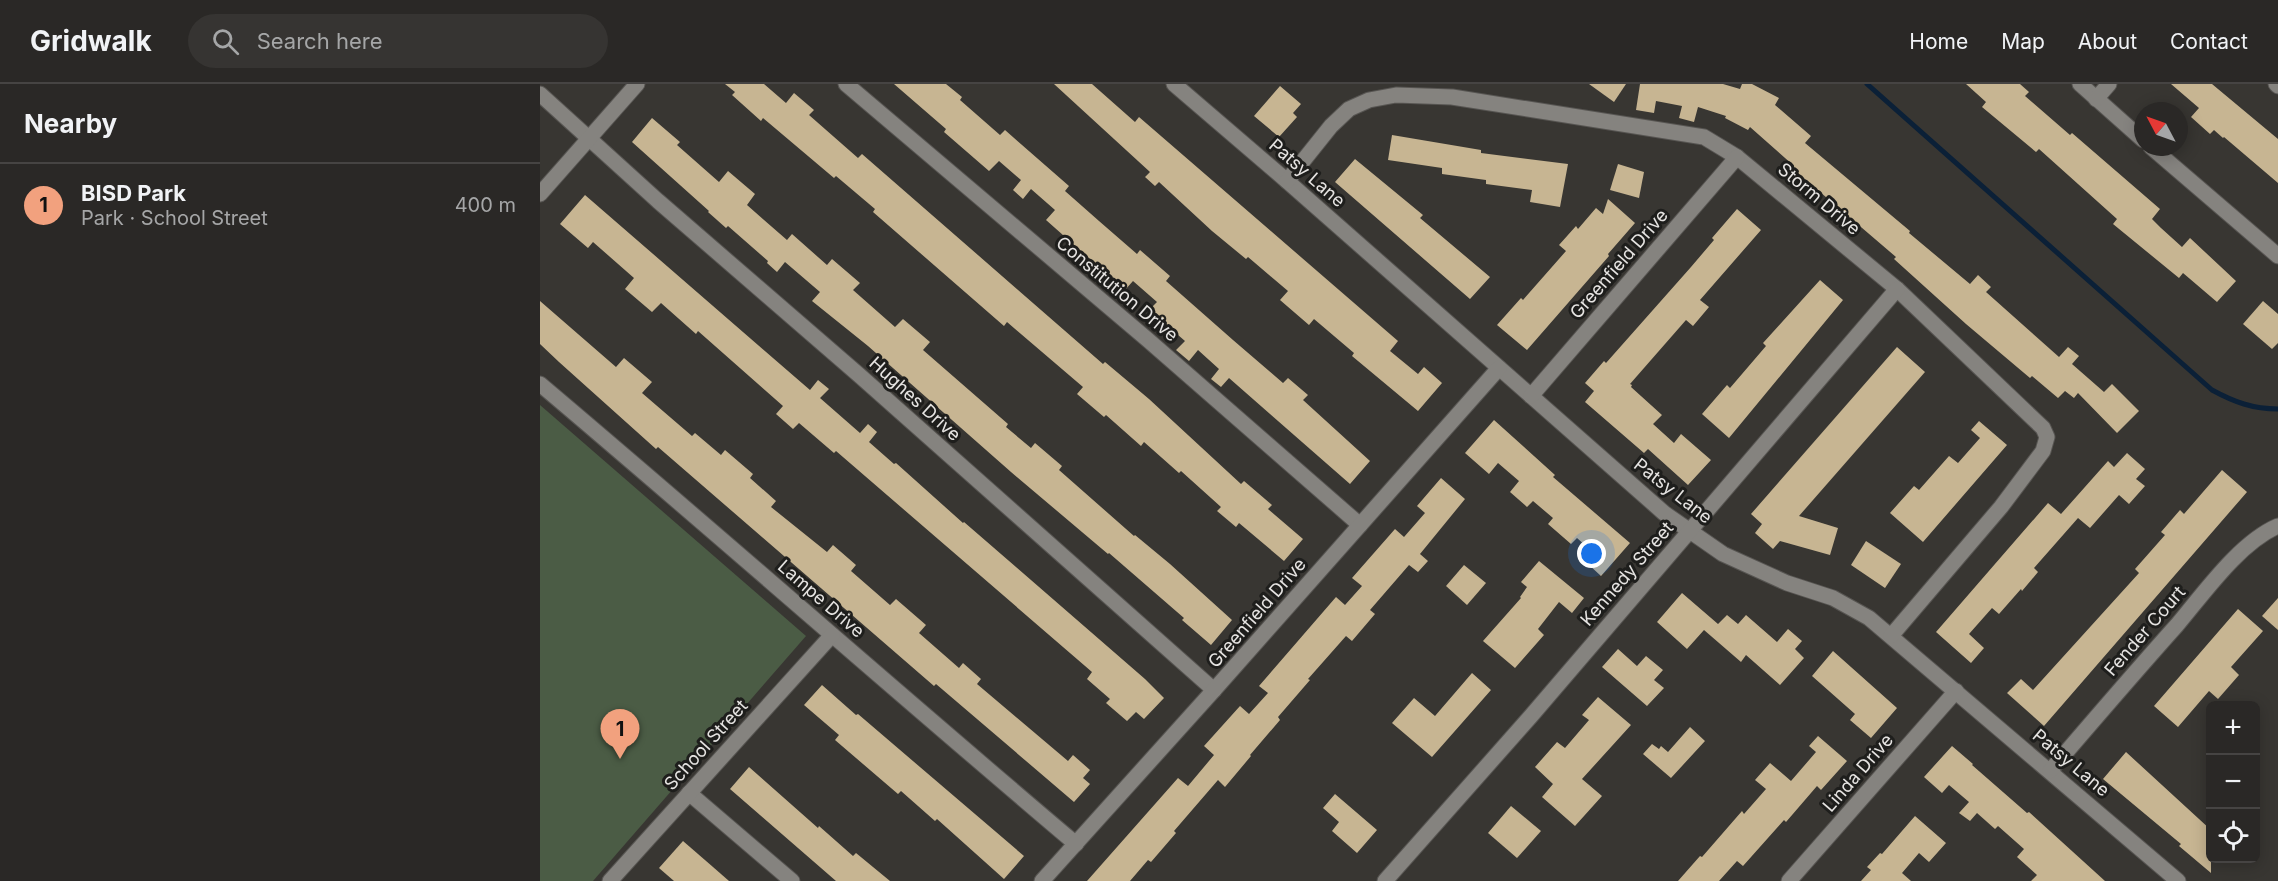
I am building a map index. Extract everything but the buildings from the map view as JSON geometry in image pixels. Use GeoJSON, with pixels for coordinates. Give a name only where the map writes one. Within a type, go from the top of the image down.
{"type":"FeatureCollection","features":[{"type":"Feature","properties":{"kind":"street"},"geometry":{"type":"LineString","coordinates":[[540,194],[637,84]]}},
{"type":"Feature","properties":{"kind":"street","name":"Constitution Drive"},"geometry":{"type":"LineString","coordinates":[[846,84],[1148,340],[1360,525]]}},
{"type":"Feature","properties":{"kind":"street","name":"Patsy Lane"},"geometry":{"type":"LineString","coordinates":[[1174,84],[1664,513],[1723,554],[1787,582],[1851,606],[1891,636],[2178,881]]}},
{"type":"Feature","properties":{"kind":"street"},"geometry":{"type":"LineString","coordinates":[[2080,84],[2134,132]]}},
{"type":"Feature","properties":{"kind":"street"},"geometry":{"type":"LineString","coordinates":[[2097,99],[2109,84]]}},
{"type":"Feature","properties":{"kind":"street","name":"Hughes Drive"},"geometry":{"type":"LineString","coordinates":[[540,94],[1214,690]]}},
{"type":"Feature","properties":{"kind":"street","name":"Storm Drive"},"geometry":{"type":"LineString","coordinates":[[1287,181],[1331,126],[1349,110],[1369,100],[1396,95],[1452,97],[1704,137],[1737,157],[1897,289],[2043,428],[2047,436],[2043,452],[2001,507],[1891,636]]}},
{"type":"Feature","properties":{"kind":"street"},"geometry":{"type":"LineString","coordinates":[[2161,156],[2278,256]]}},
{"type":"Feature","properties":{"kind":"street","name":"Greenfield Drive"},"geometry":{"type":"LineString","coordinates":[[1531,396],[1737,157]]}},
{"type":"Feature","properties":{"kind":"street","name":"Kennedy Street"},"geometry":{"type":"LineString","coordinates":[[1385,881],[1531,716],[1897,289]]}},
{"type":"Feature","properties":{"kind":"street","name":"Greenfield Drive"},"geometry":{"type":"LineString","coordinates":[[1042,881],[1499,368]]}},
{"type":"Feature","properties":{"kind":"street","name":"Lampe Drive"},"geometry":{"type":"LineString","coordinates":[[540,384],[1076,844]]}},
{"type":"Feature","properties":{"kind":"street","name":"Fender Court"},"geometry":{"type":"LineString","coordinates":[[2050,771],[2216,579],[2252,542],[2266,531],[2278,526]]}},
{"type":"Feature","properties":{"kind":"street","name":"School Street"},"geometry":{"type":"LineString","coordinates":[[610,881],[832,635]]}},
{"type":"Feature","properties":{"kind":"street","name":"Linda Drive"},"geometry":{"type":"LineString","coordinates":[[1789,881],[1956,691]]}},
{"type":"Feature","properties":{"kind":"street"},"geometry":{"type":"LineString","coordinates":[[689,793],[792,881]]}},
{"type":"Feature","properties":{"kind":"green space"},"geometry":{"type":"Polygon","coordinates":[[[540,405],[806,636],[593,881],[540,881],[540,405]]]}},
{"type":"Feature","properties":{"kind":"waterway"},"geometry":{"type":"LineString","coordinates":[[1867,84],[2212,390],[2244,404],[2278,409]]}},
{"type":"Feature","properties":{"kind":"place","name":"BISD Park"},"geometry":{"type":"Point","coordinates":[620,759]}}]}
